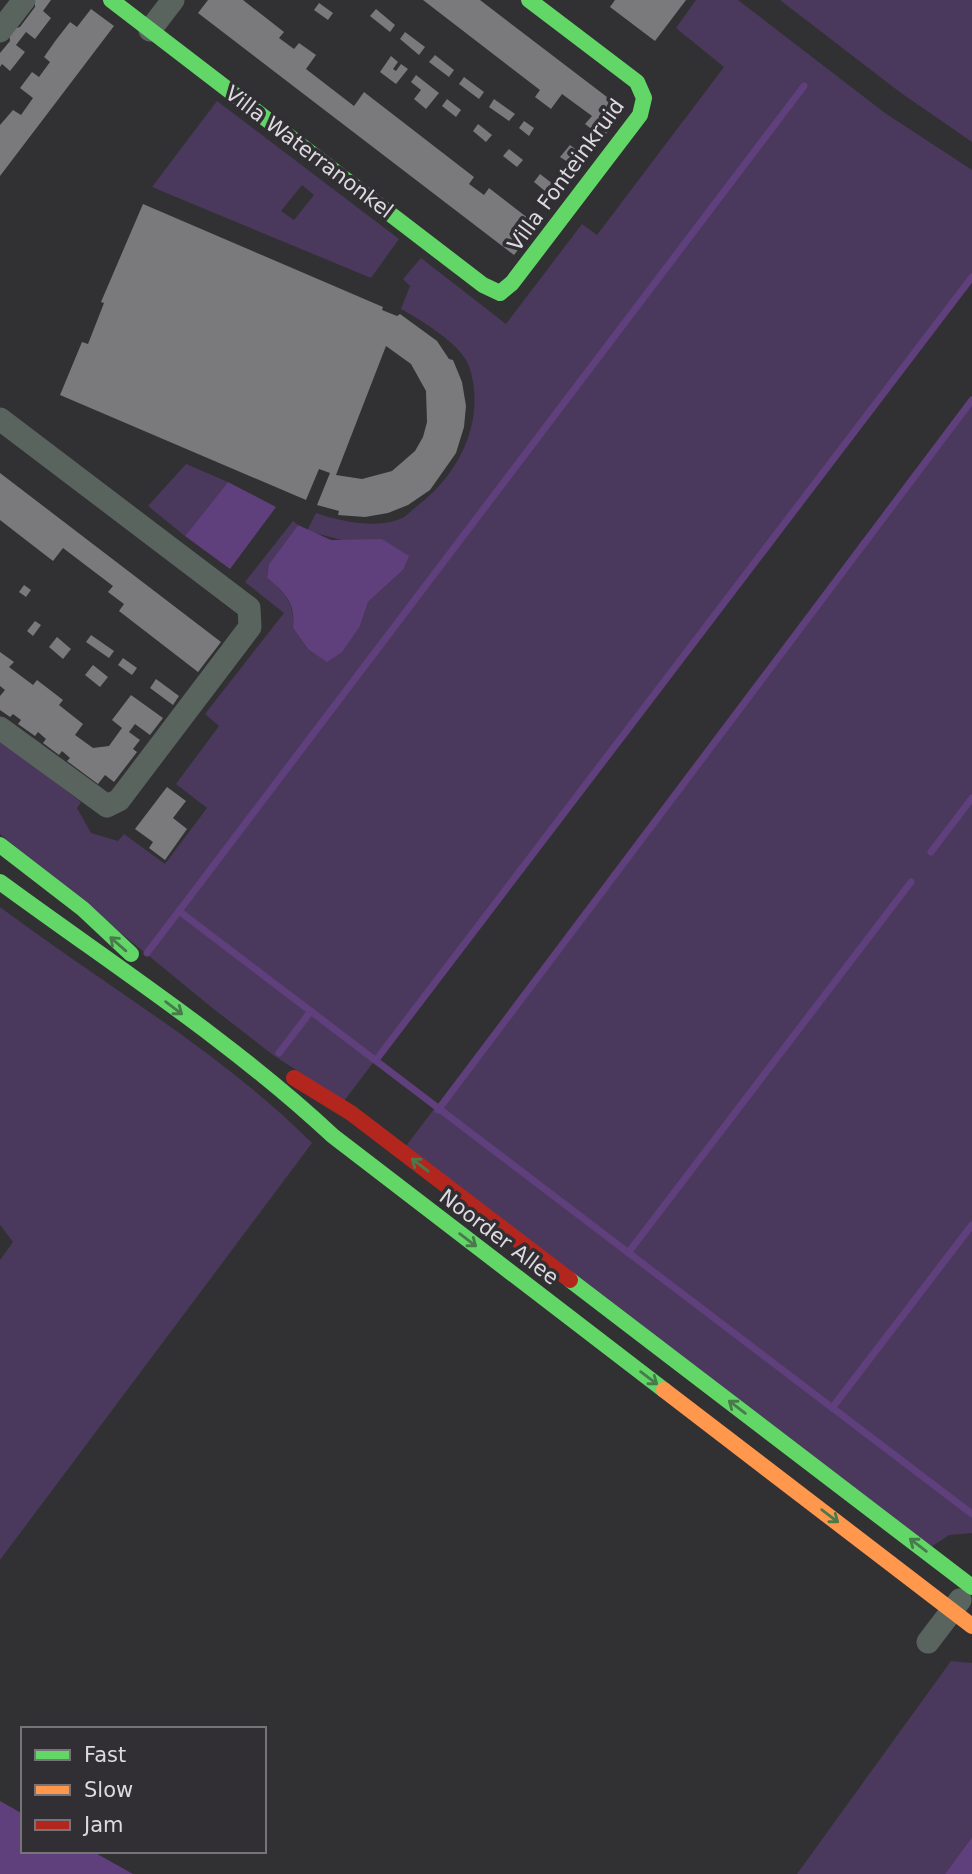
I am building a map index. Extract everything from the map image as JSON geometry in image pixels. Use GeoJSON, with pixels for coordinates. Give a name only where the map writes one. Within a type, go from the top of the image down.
{"type":"FeatureCollection","features":[{"type":"Feature","properties":{"kind":"street"},"geometry":{"type":"LineString","coordinates":[[0,31],[24,0]]}},
{"type":"Feature","properties":{"kind":"street","name":"Villa Waterranonkel"},"geometry":{"type":"LineString","coordinates":[[111,0],[483,285],[500,293]]}},
{"type":"Feature","properties":{"kind":"street"},"geometry":{"type":"LineString","coordinates":[[150,30],[173,0]]}},
{"type":"Feature","properties":{"kind":"street","name":"Villa Fonteinkruid"},"geometry":{"type":"LineString","coordinates":[[500,293],[512,283],[640,115],[644,98],[637,82],[530,0]]}},
{"type":"Feature","properties":{"kind":"street"},"geometry":{"type":"LineString","coordinates":[[0,419],[249,608],[251,618],[250,627],[184,716],[119,800],[107,806],[0,727]]}},
{"type":"Feature","properties":{"kind":"street"},"geometry":{"type":"LineString","coordinates":[[0,845],[83,909],[139,961]]}},
{"type":"Feature","properties":{"kind":"street","name":"Noorder Allee"},"geometry":{"type":"LineString","coordinates":[[0,882],[66,932],[107,957],[294,1098],[333,1136],[972,1626]]}},
{"type":"Feature","properties":{"kind":"street","name":"Noorder Allee"},"geometry":{"type":"LineString","coordinates":[[160,976],[308,1089],[351,1113],[972,1586]]}},
{"type":"Feature","properties":{"kind":"street"},"geometry":{"type":"LineString","coordinates":[[928,1642],[972,1586]]}},
{"type":"Feature","properties":{"kind":"shaded area"},"geometry":{"type":"Polygon","coordinates":[[[696,0],[738,0],[885,113],[972,170],[972,275],[344,1101],[273,1055],[0,834],[0,740],[81,802],[77,808],[91,833],[118,841],[124,834],[165,864],[207,808],[176,784],[219,726],[205,714],[284,613],[245,582],[293,521],[298,525],[269,564],[267,578],[288,599],[293,628],[308,649],[360,626],[368,602],[403,570],[382,539],[350,542],[307,531],[316,513],[369,524],[402,518],[445,479],[466,445],[474,406],[474,386],[469,366],[449,341],[401,309],[410,286],[403,279],[421,258],[506,324],[582,224],[597,235],[724,67],[676,28],[696,0]]]}},
{"type":"Feature","properties":{"kind":"shaded area"},"geometry":{"type":"Polygon","coordinates":[[[780,0],[972,0],[972,142],[901,93],[780,0]]]}},
{"type":"Feature","properties":{"kind":"shaded area"},"geometry":{"type":"Polygon","coordinates":[[[217,101],[399,239],[371,278],[152,187],[217,101]],[[302,185],[281,211],[294,220],[314,195],[302,185]]]}},
{"type":"Feature","properties":{"kind":"shaded area"},"geometry":{"type":"Polygon","coordinates":[[[972,400],[972,1533],[949,1535],[931,1547],[406,1146],[972,400]]]}},
{"type":"Feature","properties":{"kind":"shaded area"},"geometry":{"type":"Polygon","coordinates":[[[186,464],[228,482],[185,536],[148,506],[186,464]]]}},
{"type":"Feature","properties":{"kind":"shaded area"},"geometry":{"type":"Polygon","coordinates":[[[228,482],[276,507],[230,569],[185,536],[228,482]]]}},
{"type":"Feature","properties":{"kind":"shaded area"},"geometry":{"type":"Polygon","coordinates":[[[298,525],[331,540],[382,539],[409,556],[403,570],[368,602],[360,626],[342,652],[327,662],[308,649],[293,628],[293,612],[288,599],[267,578],[269,564],[298,525]]]}},
{"type":"Feature","properties":{"kind":"shaded area"},"geometry":{"type":"Polygon","coordinates":[[[0,907],[200,1048],[239,1078],[312,1143],[0,1560],[0,1260],[13,1242],[0,1225],[0,907]]]}},
{"type":"Feature","properties":{"kind":"shaded area"},"geometry":{"type":"Polygon","coordinates":[[[951,1661],[972,1663],[972,1837],[945,1874],[797,1874],[951,1661]]]}},
{"type":"Feature","properties":{"kind":"shaded area"},"geometry":{"type":"Polygon","coordinates":[[[0,1801],[21,1813],[21,1853],[96,1853],[133,1874],[0,1874],[0,1801]]]}},
{"type":"Feature","properties":{"kind":"shaded area"},"geometry":{"type":"Polygon","coordinates":[[[972,1837],[972,1874],[945,1874],[972,1837]]]}},
{"type":"Feature","properties":{"kind":"building"},"geometry":{"type":"Polygon","coordinates":[[[35,0],[51,0],[43,11],[51,18],[35,39],[26,32],[16,45],[25,52],[10,71],[2,64],[0,67],[0,53],[10,41],[9,30],[20,27],[35,7],[35,0]]]}},
{"type":"Feature","properties":{"kind":"building"},"geometry":{"type":"Polygon","coordinates":[[[208,0],[243,0],[284,32],[279,38],[294,49],[299,43],[316,55],[306,69],[354,106],[364,92],[474,177],[469,184],[484,195],[489,188],[537,225],[514,255],[198,13],[208,0]]]}},
{"type":"Feature","properties":{"kind":"building"},"geometry":{"type":"Polygon","coordinates":[[[423,0],[480,0],[624,110],[603,138],[585,124],[592,116],[562,94],[551,109],[535,97],[540,90],[423,0]]]}},
{"type":"Feature","properties":{"kind":"building"},"geometry":{"type":"Polygon","coordinates":[[[615,0],[686,0],[655,41],[610,7],[615,0]]]}},
{"type":"Feature","properties":{"kind":"building"},"geometry":{"type":"Polygon","coordinates":[[[319,3],[333,13],[328,20],[314,10],[319,3]]]}},
{"type":"Feature","properties":{"kind":"building"},"geometry":{"type":"Polygon","coordinates":[[[91,9],[114,26],[0,176],[0,125],[13,110],[21,115],[33,98],[20,88],[32,72],[39,77],[50,62],[44,57],[70,22],[77,27],[91,9]]]}},
{"type":"Feature","properties":{"kind":"building"},"geometry":{"type":"Polygon","coordinates":[[[376,9],[395,25],[390,32],[370,16],[376,9]]]}},
{"type":"Feature","properties":{"kind":"building"},"geometry":{"type":"Polygon","coordinates":[[[405,32],[425,47],[419,55],[400,39],[405,32]]]}},
{"type":"Feature","properties":{"kind":"building"},"geometry":{"type":"Polygon","coordinates":[[[435,55],[454,70],[449,77],[429,62],[435,55]]]}},
{"type":"Feature","properties":{"kind":"building"},"geometry":{"type":"Polygon","coordinates":[[[391,56],[398,62],[393,69],[396,71],[401,64],[408,69],[396,84],[380,72],[391,56]]]}},
{"type":"Feature","properties":{"kind":"building"},"geometry":{"type":"Polygon","coordinates":[[[416,75],[439,93],[426,109],[414,99],[421,90],[411,82],[416,75]]]}},
{"type":"Feature","properties":{"kind":"building"},"geometry":{"type":"Polygon","coordinates":[[[464,77],[484,92],[479,99],[459,84],[464,77]]]}},
{"type":"Feature","properties":{"kind":"building"},"geometry":{"type":"Polygon","coordinates":[[[447,99],[461,110],[456,117],[442,106],[447,99]]]}},
{"type":"Feature","properties":{"kind":"building"},"geometry":{"type":"Polygon","coordinates":[[[494,99],[515,114],[509,121],[489,107],[494,99]]]}},
{"type":"Feature","properties":{"kind":"building"},"geometry":{"type":"Polygon","coordinates":[[[524,121],[534,128],[529,136],[519,128],[524,121]]]}},
{"type":"Feature","properties":{"kind":"building"},"geometry":{"type":"Polygon","coordinates":[[[478,124],[492,135],[486,142],[473,131],[478,124]]]}},
{"type":"Feature","properties":{"kind":"building"},"geometry":{"type":"Polygon","coordinates":[[[570,145],[587,158],[579,169],[560,157],[570,145]]]}},
{"type":"Feature","properties":{"kind":"building"},"geometry":{"type":"Polygon","coordinates":[[[509,149],[523,160],[517,167],[503,156],[509,149]]]}},
{"type":"Feature","properties":{"kind":"building"},"geometry":{"type":"Polygon","coordinates":[[[540,174],[562,191],[556,200],[534,182],[540,174]]]}},
{"type":"Feature","properties":{"kind":"building"},"geometry":{"type":"Polygon","coordinates":[[[143,204],[383,307],[382,310],[397,316],[400,314],[437,341],[449,359],[453,360],[462,382],[466,406],[464,427],[456,453],[430,490],[408,505],[388,513],[365,517],[338,515],[339,511],[317,505],[330,473],[319,469],[306,500],[60,395],[82,342],[88,344],[104,303],[101,302],[143,204]],[[386,346],[336,475],[362,479],[392,471],[415,451],[427,422],[426,391],[411,364],[386,346]]]}},
{"type":"Feature","properties":{"kind":"building"},"geometry":{"type":"Polygon","coordinates":[[[0,473],[221,642],[198,672],[119,611],[124,604],[108,592],[113,586],[63,548],[53,561],[0,520],[0,473]]]}},
{"type":"Feature","properties":{"kind":"building"},"geometry":{"type":"Polygon","coordinates":[[[24,585],[31,590],[26,597],[19,592],[24,585]]]}},
{"type":"Feature","properties":{"kind":"building"},"geometry":{"type":"Polygon","coordinates":[[[35,621],[41,625],[33,636],[27,631],[35,621]]]}},
{"type":"Feature","properties":{"kind":"building"},"geometry":{"type":"Polygon","coordinates":[[[91,635],[114,651],[109,658],[86,642],[91,635]]]}},
{"type":"Feature","properties":{"kind":"building"},"geometry":{"type":"Polygon","coordinates":[[[57,637],[71,649],[63,659],[49,647],[57,637]]]}},
{"type":"Feature","properties":{"kind":"building"},"geometry":{"type":"Polygon","coordinates":[[[0,652],[14,662],[9,667],[33,685],[37,680],[63,700],[59,705],[83,724],[75,735],[93,748],[109,746],[122,728],[112,720],[131,695],[163,718],[150,735],[135,724],[129,732],[140,740],[133,749],[137,752],[114,782],[105,775],[98,784],[67,761],[70,758],[62,751],[59,755],[43,743],[46,739],[38,732],[35,736],[18,724],[21,720],[13,714],[10,717],[0,710],[0,696],[5,690],[0,686],[0,652]]]}},
{"type":"Feature","properties":{"kind":"building"},"geometry":{"type":"Polygon","coordinates":[[[123,658],[137,668],[132,675],[118,665],[123,658]]]}},
{"type":"Feature","properties":{"kind":"building"},"geometry":{"type":"Polygon","coordinates":[[[93,665],[108,677],[100,687],[85,675],[93,665]]]}},
{"type":"Feature","properties":{"kind":"building"},"geometry":{"type":"Polygon","coordinates":[[[156,679],[179,696],[173,705],[150,688],[156,679]]]}},
{"type":"Feature","properties":{"kind":"building"},"geometry":{"type":"Polygon","coordinates":[[[167,787],[186,801],[173,818],[187,829],[165,860],[149,848],[153,842],[135,829],[167,787]]]}},
{"type":"Feature","properties":{"kind":"waterway"},"geometry":{"type":"LineString","coordinates":[[804,86],[179,911],[972,1514]]}},
{"type":"Feature","properties":{"kind":"waterway"},"geometry":{"type":"LineString","coordinates":[[376,1060],[972,277]]}},
{"type":"Feature","properties":{"kind":"waterway"},"geometry":{"type":"LineString","coordinates":[[438,1110],[972,400]]}},
{"type":"Feature","properties":{"kind":"waterway"},"geometry":{"type":"LineString","coordinates":[[931,852],[972,798]]}},
{"type":"Feature","properties":{"kind":"waterway"},"geometry":{"type":"LineString","coordinates":[[628,1253],[911,882]]}},
{"type":"Feature","properties":{"kind":"waterway"},"geometry":{"type":"LineString","coordinates":[[147,953],[179,911]]}},
{"type":"Feature","properties":{"kind":"waterway"},"geometry":{"type":"LineString","coordinates":[[279,1053],[311,1011]]}},
{"type":"Feature","properties":{"kind":"waterway"},"geometry":{"type":"LineString","coordinates":[[832,1408],[972,1225]]}},
{"type":"Feature","properties":{"kind":"traffic: fast"},"geometry":{"type":"LineString","coordinates":[[111,0],[483,285],[500,293],[512,283],[640,115],[644,98],[637,82],[529,0]]}},
{"type":"Feature","properties":{"kind":"traffic: fast"},"geometry":{"type":"LineString","coordinates":[[0,845],[83,909],[131,954]]}},
{"type":"Feature","properties":{"kind":"traffic: fast"},"geometry":{"type":"LineString","coordinates":[[0,882],[212,1035],[333,1136],[664,1390]]}},
{"type":"Feature","properties":{"kind":"traffic: fast"},"geometry":{"type":"LineString","coordinates":[[570,1280],[972,1587]]}},
{"type":"Feature","properties":{"kind":"traffic: slow"},"geometry":{"type":"LineString","coordinates":[[664,1390],[972,1626]]}},
{"type":"Feature","properties":{"kind":"traffic: jam"},"geometry":{"type":"LineString","coordinates":[[294,1078],[351,1113],[570,1280]]}}]}
